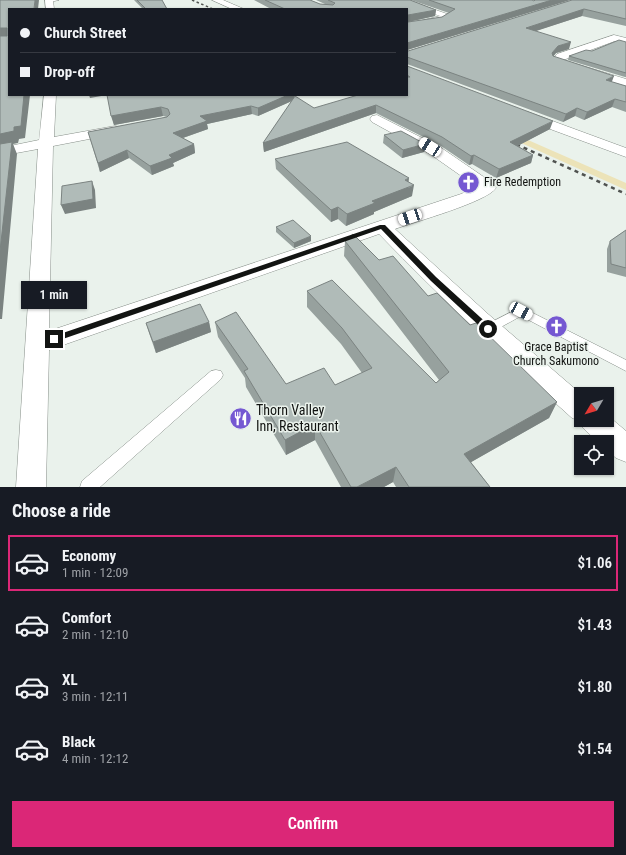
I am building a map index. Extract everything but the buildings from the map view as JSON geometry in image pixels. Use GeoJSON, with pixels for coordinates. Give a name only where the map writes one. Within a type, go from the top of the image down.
{"type":"FeatureCollection","features":[{"type":"Feature","properties":{"kind":"street"},"geometry":{"type":"LineString","coordinates":[[216,0],[237,8]]}},
{"type":"Feature","properties":{"kind":"street"},"geometry":{"type":"LineString","coordinates":[[399,0],[448,16],[441,19],[418,23]]}},
{"type":"Feature","properties":{"kind":"street"},"geometry":{"type":"LineString","coordinates":[[626,33],[561,56],[557,58],[556,61],[626,83]]}},
{"type":"Feature","properties":{"kind":"street"},"geometry":{"type":"LineString","coordinates":[[614,38],[626,41]]}},
{"type":"Feature","properties":{"kind":"street"},"geometry":{"type":"LineString","coordinates":[[31,487],[39,344],[46,143],[50,96]]}},
{"type":"Feature","properties":{"kind":"street"},"geometry":{"type":"LineString","coordinates":[[518,112],[626,153]]}},
{"type":"Feature","properties":{"kind":"street"},"geometry":{"type":"LineString","coordinates":[[39,344],[467,198],[488,188],[472,175],[422,142],[377,119]]}},
{"type":"Feature","properties":{"kind":"street"},"geometry":{"type":"LineString","coordinates":[[0,152],[132,127]]}},
{"type":"Feature","properties":{"kind":"street"},"geometry":{"type":"LineString","coordinates":[[382,227],[434,279],[488,329],[574,404]]}},
{"type":"Feature","properties":{"kind":"street"},"geometry":{"type":"LineString","coordinates":[[601,427],[626,449]]}},
{"type":"Feature","properties":{"kind":"lane"},"geometry":{"type":"LineString","coordinates":[[488,329],[521,311],[626,366]]}},
{"type":"Feature","properties":{"kind":"lane"},"geometry":{"type":"LineString","coordinates":[[88,487],[216,375]]}},
{"type":"Feature","properties":{"kind":"shaded area"},"geometry":{"type":"Polygon","coordinates":[[[408,87],[626,183],[626,190],[452,112],[408,87]]]}},
{"type":"Feature","properties":{"kind":"railway"},"geometry":{"type":"LineString","coordinates":[[192,0],[211,8]]}},
{"type":"Feature","properties":{"kind":"railway"},"geometry":{"type":"LineString","coordinates":[[509,141],[626,194]]}},
{"type":"Feature","properties":{"kind":"place","name":"Fire Redemption"},"geometry":{"type":"Point","coordinates":[468,182]}},
{"type":"Feature","properties":{"kind":"place","name":"Grace Baptist Church Sakumono"},"geometry":{"type":"Point","coordinates":[556,326]}},
{"type":"Feature","properties":{"kind":"place","name":"Thorn Valley Inn, Restaurant"},"geometry":{"type":"Point","coordinates":[240,418]}},
{"type":"Feature","properties":{"kind":"route"},"geometry":{"type":"LineString","coordinates":[[54,339],[382,227],[434,279],[488,329]]}}]}
